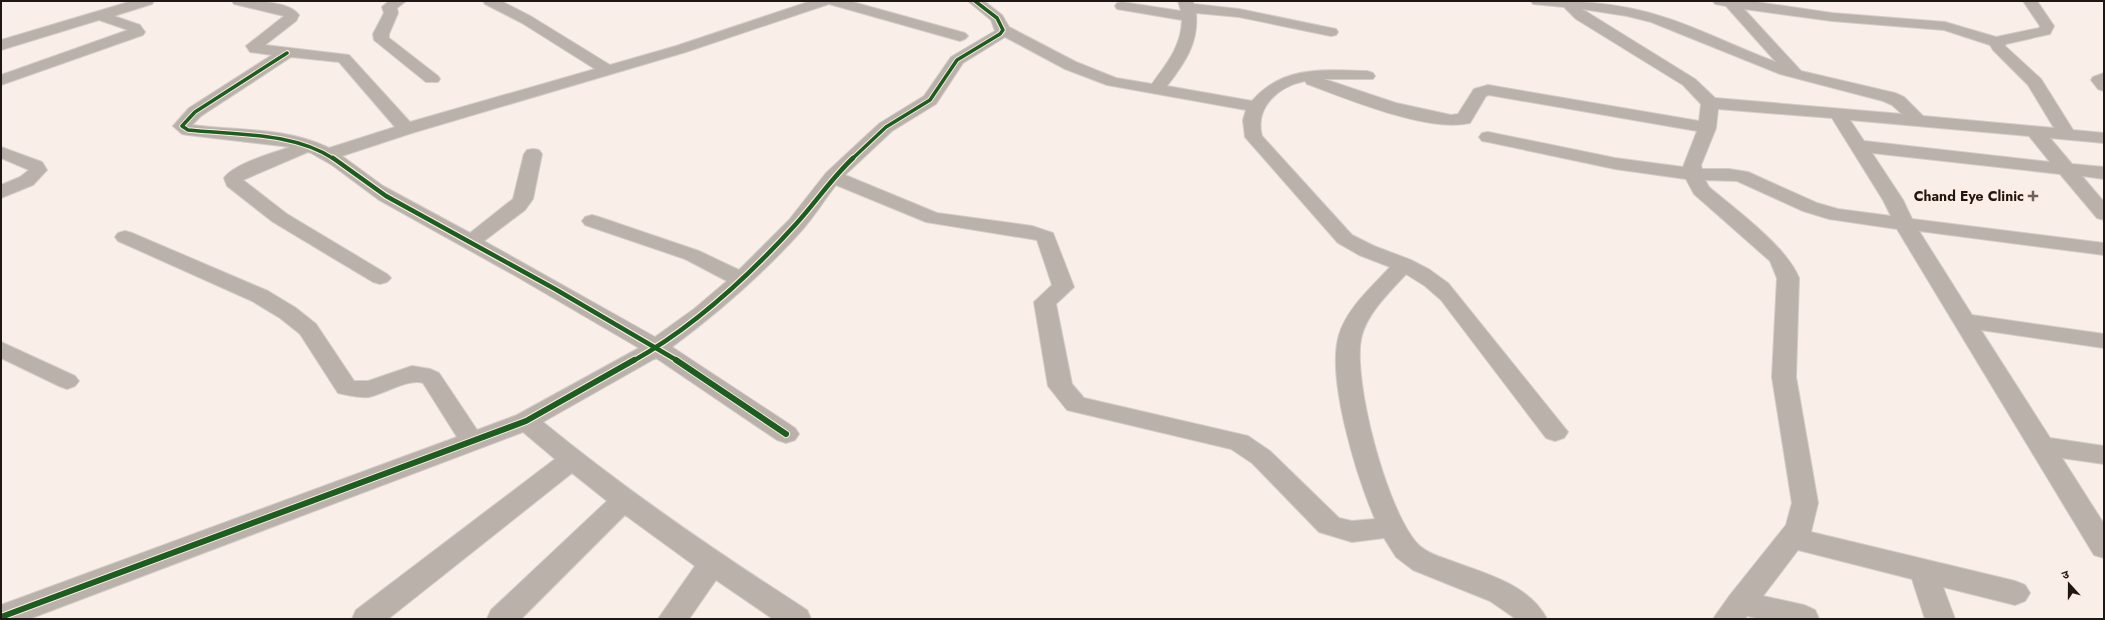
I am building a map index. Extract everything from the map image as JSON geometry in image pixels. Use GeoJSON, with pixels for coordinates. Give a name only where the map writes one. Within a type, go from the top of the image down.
{"type":"FeatureCollection","features":[{"type":"Feature","properties":{"kind":"street"},"geometry":{"type":"LineString","coordinates":[[1,45],[102,9],[147,1]]}},
{"type":"Feature","properties":{"kind":"street"},"geometry":{"type":"LineString","coordinates":[[239,1],[286,11],[292,14],[291,18],[254,46],[258,50],[343,58],[406,129]]}},
{"type":"Feature","properties":{"kind":"street"},"geometry":{"type":"LineString","coordinates":[[399,1],[389,7],[392,13],[381,34],[382,40],[432,79]]}},
{"type":"Feature","properties":{"kind":"street"},"geometry":{"type":"LineString","coordinates":[[490,1],[527,20],[608,70]]}},
{"type":"Feature","properties":{"kind":"street"},"geometry":{"type":"LineString","coordinates":[[329,154],[406,129],[681,49],[825,1]]}},
{"type":"Feature","properties":{"kind":"street"},"geometry":{"type":"LineString","coordinates":[[833,1],[960,36]]}},
{"type":"Feature","properties":{"kind":"street"},"geometry":{"type":"LineString","coordinates":[[975,1],[997,18],[1003,30],[1081,71],[1112,82],[1254,106]]}},
{"type":"Feature","properties":{"kind":"street"},"geometry":{"type":"LineString","coordinates":[[1538,1],[1567,2],[1619,10],[1654,18],[1797,75],[1889,97],[1898,101],[1918,121]]}},
{"type":"Feature","properties":{"kind":"street"},"geometry":{"type":"LineString","coordinates":[[1725,2],[1832,17],[1945,26],[1997,42],[2046,31],[2047,26],[2030,1]]}},
{"type":"Feature","properties":{"kind":"street"},"geometry":{"type":"LineString","coordinates":[[1567,2],[1581,16],[1689,82],[1710,103],[2104,138]]}},
{"type":"Feature","properties":{"kind":"street"},"geometry":{"type":"LineString","coordinates":[[1725,2],[1797,75]]}},
{"type":"Feature","properties":{"kind":"street"},"geometry":{"type":"LineString","coordinates":[[1122,6],[1188,8],[1239,13],[1331,32]]}},
{"type":"Feature","properties":{"kind":"street"},"geometry":{"type":"LineString","coordinates":[[1156,89],[1182,53],[1186,41],[1188,8]]}},
{"type":"Feature","properties":{"kind":"street"},"geometry":{"type":"LineString","coordinates":[[1,80],[138,32],[136,28],[102,9]]}},
{"type":"Feature","properties":{"kind":"street"},"geometry":{"type":"LineString","coordinates":[[1,617],[526,421],[656,348],[702,314],[741,280],[796,224],[833,177],[886,127],[930,100],[957,60],[997,37],[1003,30]]}},
{"type":"Feature","properties":{"kind":"street"},"geometry":{"type":"LineString","coordinates":[[1997,42],[1998,47],[2035,82],[2068,135]]}},
{"type":"Feature","properties":{"kind":"street"},"geometry":{"type":"LineString","coordinates":[[286,53],[195,112],[182,126],[188,130],[307,146],[329,154],[366,184],[471,242],[656,348],[786,434]]}},
{"type":"Feature","properties":{"kind":"street"},"geometry":{"type":"LineString","coordinates":[[1367,76],[1303,77],[1288,80],[1278,86],[1254,106],[1251,121],[1254,137],[1339,233],[1354,245],[1404,264],[1432,280],[1449,296],[1488,348],[1555,432]]}},
{"type":"Feature","properties":{"kind":"street"},"geometry":{"type":"LineString","coordinates":[[1303,77],[1371,101],[1446,120],[1464,119],[1480,93],[1488,90],[1707,128]]}},
{"type":"Feature","properties":{"kind":"street"},"geometry":{"type":"LineString","coordinates":[[2104,78],[2099,80],[2104,86]]}},
{"type":"Feature","properties":{"kind":"street"},"geometry":{"type":"LineString","coordinates":[[1710,103],[1707,128],[1692,165],[1693,174],[1701,190],[1777,257],[1784,267],[1788,278],[1784,377],[1805,503],[1799,528],[1734,611]]}},
{"type":"Feature","properties":{"kind":"street"},"geometry":{"type":"LineString","coordinates":[[1838,114],[1860,146],[1893,200],[1905,225],[2102,539]]}},
{"type":"Feature","properties":{"kind":"street"},"geometry":{"type":"LineString","coordinates":[[2035,132],[2104,214]]}},
{"type":"Feature","properties":{"kind":"street"},"geometry":{"type":"LineString","coordinates":[[1488,137],[1598,160],[1693,174],[1731,174],[1741,176],[1822,212],[1905,225],[2104,249]]}},
{"type":"Feature","properties":{"kind":"street"},"geometry":{"type":"LineString","coordinates":[[307,146],[242,172],[233,178],[234,182],[280,218],[380,278]]}},
{"type":"Feature","properties":{"kind":"street"},"geometry":{"type":"LineString","coordinates":[[1860,146],[2104,173]]}},
{"type":"Feature","properties":{"kind":"street"},"geometry":{"type":"LineString","coordinates":[[1,152],[36,166],[38,170],[34,176],[25,182],[1,192]]}},
{"type":"Feature","properties":{"kind":"street"},"geometry":{"type":"LineString","coordinates":[[471,242],[518,206],[523,199],[533,154]]}},
{"type":"Feature","properties":{"kind":"street"},"geometry":{"type":"LineString","coordinates":[[833,177],[933,218],[1032,232],[1046,237],[1063,287],[1045,302],[1060,386],[1076,404],[1239,442],[1261,457],[1329,525],[1340,531],[1352,532],[1392,526]]}},
{"type":"Feature","properties":{"kind":"street"},"geometry":{"type":"LineString","coordinates":[[592,221],[687,253],[741,280]]}},
{"type":"Feature","properties":{"kind":"street"},"geometry":{"type":"LineString","coordinates":[[125,237],[260,296],[288,313],[308,330],[346,388],[356,392],[369,390],[401,377],[417,373],[426,374],[431,378],[472,441]]}},
{"type":"Feature","properties":{"kind":"street"},"geometry":{"type":"LineString","coordinates":[[1404,264],[1356,321],[1350,336],[1347,358],[1360,441],[1392,526],[1400,542],[1411,555],[1423,562],[1508,596],[1522,605],[1532,619]]}},
{"type":"Feature","properties":{"kind":"street"},"geometry":{"type":"LineString","coordinates":[[1965,321],[2104,341]]}},
{"type":"Feature","properties":{"kind":"street"},"geometry":{"type":"LineString","coordinates":[[1,349],[67,381]]}},
{"type":"Feature","properties":{"kind":"street"},"geometry":{"type":"LineString","coordinates":[[526,421],[572,460],[712,564],[796,619]]}},
{"type":"Feature","properties":{"kind":"street"},"geometry":{"type":"LineString","coordinates":[[2043,446],[2104,455]]}},
{"type":"Feature","properties":{"kind":"street"},"geometry":{"type":"LineString","coordinates":[[367,619],[572,460]]}},
{"type":"Feature","properties":{"kind":"street"},"geometry":{"type":"LineString","coordinates":[[502,619],[625,499]]}},
{"type":"Feature","properties":{"kind":"street"},"geometry":{"type":"LineString","coordinates":[[1792,538],[2015,593]]}},
{"type":"Feature","properties":{"kind":"street"},"geometry":{"type":"LineString","coordinates":[[673,619],[712,564]]}},
{"type":"Feature","properties":{"kind":"street"},"geometry":{"type":"LineString","coordinates":[[1923,570],[1940,619]]}},
{"type":"Feature","properties":{"kind":"street"},"geometry":{"type":"LineString","coordinates":[[1734,611],[1794,614],[1804,619]]}},
{"type":"Feature","properties":{"kind":"cycle path"},"geometry":{"type":"LineString","coordinates":[[1,617],[526,421],[656,348],[702,314],[741,280],[796,224],[833,177],[886,127],[930,100],[957,60],[1000,34],[1003,30],[997,18],[975,1]]}},
{"type":"Feature","properties":{"kind":"cycle path"},"geometry":{"type":"LineString","coordinates":[[287,53],[195,112],[182,126],[188,130],[277,139],[306,145],[317,149],[338,161],[366,183],[386,196],[522,270],[672,357],[786,434]]}},
{"type":"Feature","properties":{"kind":"place","name":"Chand Eye Clinic"},"geometry":{"type":"Point","coordinates":[2033,196]}}]}
